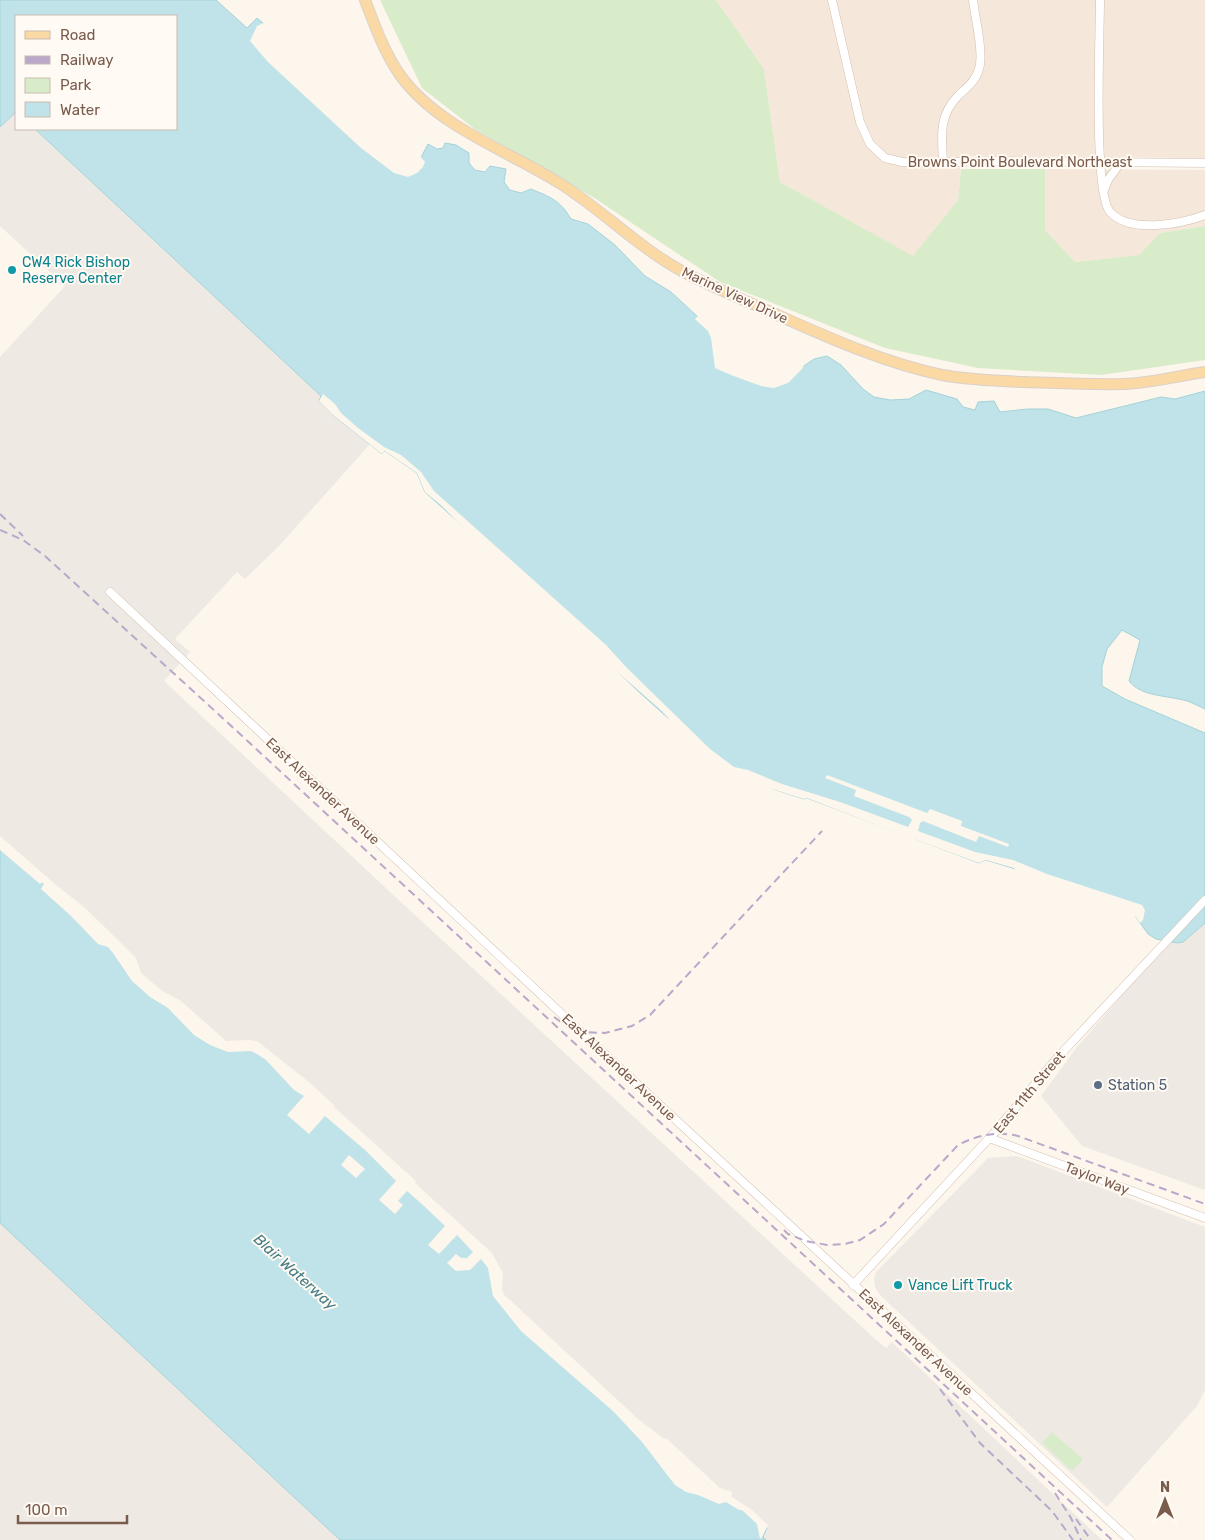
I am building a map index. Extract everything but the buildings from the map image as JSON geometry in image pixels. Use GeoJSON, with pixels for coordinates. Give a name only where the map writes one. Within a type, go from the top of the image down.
{"type":"FeatureCollection","features":[{"type":"Feature","properties":{"kind":"main road","name":"Marine View Drive"},"geometry":{"type":"LineString","coordinates":[[365,0],[381,41],[403,79],[428,104],[456,124],[558,182],[589,202],[658,256],[680,270],[803,326],[864,351],[946,376],[1049,383],[1124,384],[1205,372]]}},
{"type":"Feature","properties":{"kind":"street","name":"Browns Point Boulevard Northeast"},"geometry":{"type":"LineString","coordinates":[[832,0],[860,122],[870,144],[880,154],[890,160],[918,163],[997,161],[1205,163]]}},
{"type":"Feature","properties":{"kind":"street"},"geometry":{"type":"LineString","coordinates":[[943,162],[942,127],[945,113],[951,103],[974,81],[981,62],[973,0]]}},
{"type":"Feature","properties":{"kind":"street"},"geometry":{"type":"LineString","coordinates":[[1100,0],[1099,153],[1104,199],[1110,211],[1116,217],[1130,223],[1154,225],[1177,223],[1205,215]]}},
{"type":"Feature","properties":{"kind":"street"},"geometry":{"type":"LineString","coordinates":[[1103,191],[1108,180],[1121,162]]}},
{"type":"Feature","properties":{"kind":"street","name":"East Alexander Avenue"},"geometry":{"type":"LineString","coordinates":[[110,592],[853,1285],[1130,1540]]}},
{"type":"Feature","properties":{"kind":"street","name":"East 11th Street"},"geometry":{"type":"LineString","coordinates":[[853,1285],[989,1138],[1058,1057],[1205,900]]}},
{"type":"Feature","properties":{"kind":"street","name":"Taylor Way"},"geometry":{"type":"LineString","coordinates":[[989,1138],[1205,1218]]}},
{"type":"Feature","properties":{"kind":"shaded area"},"geometry":{"type":"Polygon","coordinates":[[[716,0],[1205,0],[1205,158],[962,156],[958,200],[913,257],[780,182],[764,69],[716,0]]]}},
{"type":"Feature","properties":{"kind":"shaded area"},"geometry":{"type":"Polygon","coordinates":[[[15,113],[15,130],[65,130],[370,444],[280,545],[245,579],[237,572],[175,639],[190,652],[164,681],[875,1339],[886,1348],[892,1342],[1102,1540],[766,1540],[731,1499],[732,1492],[720,1488],[666,1438],[664,1439],[638,1419],[499,1290],[225,1043],[161,993],[0,838],[0,357],[65,286],[0,226],[0,127],[15,113]]]}},
{"type":"Feature","properties":{"kind":"shaded area"},"geometry":{"type":"Polygon","coordinates":[[[1045,169],[1205,170],[1205,226],[1160,233],[1139,255],[1075,262],[1045,230],[1045,169]]]}},
{"type":"Feature","properties":{"kind":"shaded area"},"geometry":{"type":"Polygon","coordinates":[[[1205,923],[1205,1190],[1082,1146],[1041,1096],[1077,1047],[1132,984],[1172,942],[1177,943],[1205,923]]]}},
{"type":"Feature","properties":{"kind":"shaded area"},"geometry":{"type":"Polygon","coordinates":[[[1017,1156],[1205,1227],[1205,1390],[1197,1406],[1107,1507],[879,1294],[875,1287],[874,1279],[876,1272],[988,1158],[1017,1156]]]}},
{"type":"Feature","properties":{"kind":"shaded area"},"geometry":{"type":"Polygon","coordinates":[[[0,1223],[320,1521],[340,1540],[0,1540],[0,1223]]]}},
{"type":"Feature","properties":{"kind":"green space"},"geometry":{"type":"Polygon","coordinates":[[[380,0],[716,0],[764,69],[780,182],[913,256],[958,200],[961,169],[1045,169],[1045,230],[1075,262],[1139,255],[1160,233],[1205,226],[1205,360],[1101,375],[978,368],[885,348],[720,282],[596,199],[476,130],[422,88],[380,0]]]}},
{"type":"Feature","properties":{"kind":"green space"},"geometry":{"type":"Polygon","coordinates":[[[1052,1432],[1083,1459],[1072,1471],[1042,1443],[1052,1432]]]}},
{"type":"Feature","properties":{"kind":"water"},"geometry":{"type":"Polygon","coordinates":[[[0,0],[216,0],[247,28],[257,18],[263,23],[259,28],[260,40],[367,140],[403,165],[417,165],[428,144],[437,149],[443,148],[445,143],[456,145],[469,153],[469,163],[475,170],[485,172],[490,166],[506,169],[504,182],[510,190],[521,193],[531,189],[544,194],[563,207],[571,219],[588,224],[615,245],[645,276],[671,292],[712,330],[719,361],[725,369],[768,384],[781,382],[814,359],[827,356],[841,365],[863,389],[874,397],[890,400],[909,399],[926,390],[957,399],[963,407],[975,410],[978,402],[994,401],[1000,412],[1048,409],[1076,418],[1161,397],[1175,399],[1205,391],[1205,709],[1190,702],[1149,693],[1141,690],[1129,681],[1140,640],[1122,630],[1107,649],[1102,667],[1102,686],[1125,699],[1205,733],[1205,923],[1183,942],[1177,943],[1156,939],[1148,934],[1133,913],[1019,870],[986,860],[979,863],[807,798],[804,799],[776,790],[717,762],[639,692],[611,665],[596,646],[425,492],[417,473],[385,451],[382,454],[332,414],[319,401],[321,396],[36,130],[178,130],[178,15],[15,15],[15,113],[0,127],[0,0]]]}},
{"type":"Feature","properties":{"kind":"water","name":"Blair Waterway"},"geometry":{"type":"Polygon","coordinates":[[[0,839],[139,974],[225,1043],[253,1042],[462,1228],[500,1284],[504,1300],[677,1466],[731,1499],[767,1528],[763,1537],[766,1540],[340,1540],[0,1223],[0,839]]]}},
{"type":"Feature","properties":{"kind":"pier"},"geometry":{"type":"Polygon","coordinates":[[[263,23],[262,39],[299,75],[336,105],[376,144],[402,162],[409,164],[415,162],[419,155],[425,162],[423,167],[417,173],[408,177],[394,173],[361,148],[268,62],[250,41],[257,26],[263,23]]]}},
{"type":"Feature","properties":{"kind":"pier"},"geometry":{"type":"Polygon","coordinates":[[[699,315],[714,329],[720,344],[721,360],[726,367],[768,382],[780,380],[806,362],[802,369],[788,383],[774,388],[761,386],[715,368],[711,338],[708,331],[695,319],[699,315]]]}},
{"type":"Feature","properties":{"kind":"pier"},"geometry":{"type":"Polygon","coordinates":[[[323,394],[358,428],[384,447],[401,455],[421,472],[434,491],[606,645],[710,749],[734,767],[748,770],[782,784],[840,802],[908,827],[912,820],[909,817],[854,796],[856,790],[825,778],[827,775],[927,813],[930,809],[962,821],[961,826],[1009,844],[1008,847],[979,836],[976,842],[923,821],[920,823],[918,831],[975,852],[1013,860],[1047,874],[1142,905],[1145,910],[1143,920],[1140,923],[1132,915],[1056,889],[1017,872],[1014,868],[986,860],[979,863],[914,839],[913,841],[905,838],[905,836],[807,798],[804,799],[721,773],[715,763],[680,732],[662,711],[497,562],[441,505],[425,492],[417,473],[385,451],[382,454],[332,414],[319,401],[323,394]]]}},
{"type":"Feature","properties":{"kind":"pier"},"geometry":{"type":"Polygon","coordinates":[[[0,836],[84,907],[136,958],[141,973],[162,991],[181,1001],[226,1041],[257,1041],[310,1083],[492,1253],[503,1273],[502,1290],[506,1299],[660,1442],[679,1465],[752,1510],[768,1525],[762,1537],[760,1539],[757,1524],[742,1510],[726,1502],[719,1504],[686,1492],[675,1485],[642,1442],[614,1412],[521,1331],[493,1296],[488,1268],[481,1259],[470,1270],[456,1271],[447,1263],[456,1254],[461,1258],[467,1258],[473,1252],[457,1235],[439,1254],[428,1245],[445,1226],[407,1191],[398,1201],[403,1205],[395,1214],[379,1200],[396,1181],[365,1150],[325,1116],[309,1134],[287,1115],[304,1096],[294,1090],[266,1060],[257,1054],[251,1051],[228,1052],[210,1045],[194,1035],[168,1008],[150,997],[132,981],[108,947],[98,944],[41,889],[44,884],[42,882],[40,884],[0,850],[0,836]]]}},
{"type":"Feature","properties":{"kind":"pier"},"geometry":{"type":"Polygon","coordinates":[[[349,1155],[365,1169],[356,1178],[341,1165],[349,1155]]]}},
{"type":"Feature","properties":{"kind":"railway"},"geometry":{"type":"LineString","coordinates":[[0,514],[23,536]]}},
{"type":"Feature","properties":{"kind":"railway"},"geometry":{"type":"LineString","coordinates":[[0,530],[23,540],[45,556],[1112,1540]]}},
{"type":"Feature","properties":{"kind":"railway"},"geometry":{"type":"LineString","coordinates":[[554,1017],[568,1027],[581,1032],[605,1033],[632,1026],[650,1015],[822,831]]}},
{"type":"Feature","properties":{"kind":"railway"},"geometry":{"type":"LineString","coordinates":[[784,1230],[788,1234],[806,1241],[827,1245],[845,1244],[860,1240],[884,1224],[958,1145],[980,1136],[995,1134],[1018,1136],[1205,1204]]}},
{"type":"Feature","properties":{"kind":"railway"},"geometry":{"type":"LineString","coordinates":[[940,1389],[980,1443],[1052,1511],[1073,1540]]}},
{"type":"Feature","properties":{"kind":"railway"},"geometry":{"type":"LineString","coordinates":[[1055,1493],[1071,1518],[1081,1540]]}},
{"type":"Feature","properties":{"kind":"railway"},"geometry":{"type":"LineString","coordinates":[[1076,1519],[1091,1540]]}},
{"type":"Feature","properties":{"kind":"place","name":"CW4 Rick Bishop Reserve Center"},"geometry":{"type":"Point","coordinates":[12,270]}},
{"type":"Feature","properties":{"kind":"place","name":"Station 5"},"geometry":{"type":"Point","coordinates":[1098,1085]}},
{"type":"Feature","properties":{"kind":"place","name":"Vance Lift Truck"},"geometry":{"type":"Point","coordinates":[898,1285]}}]}
